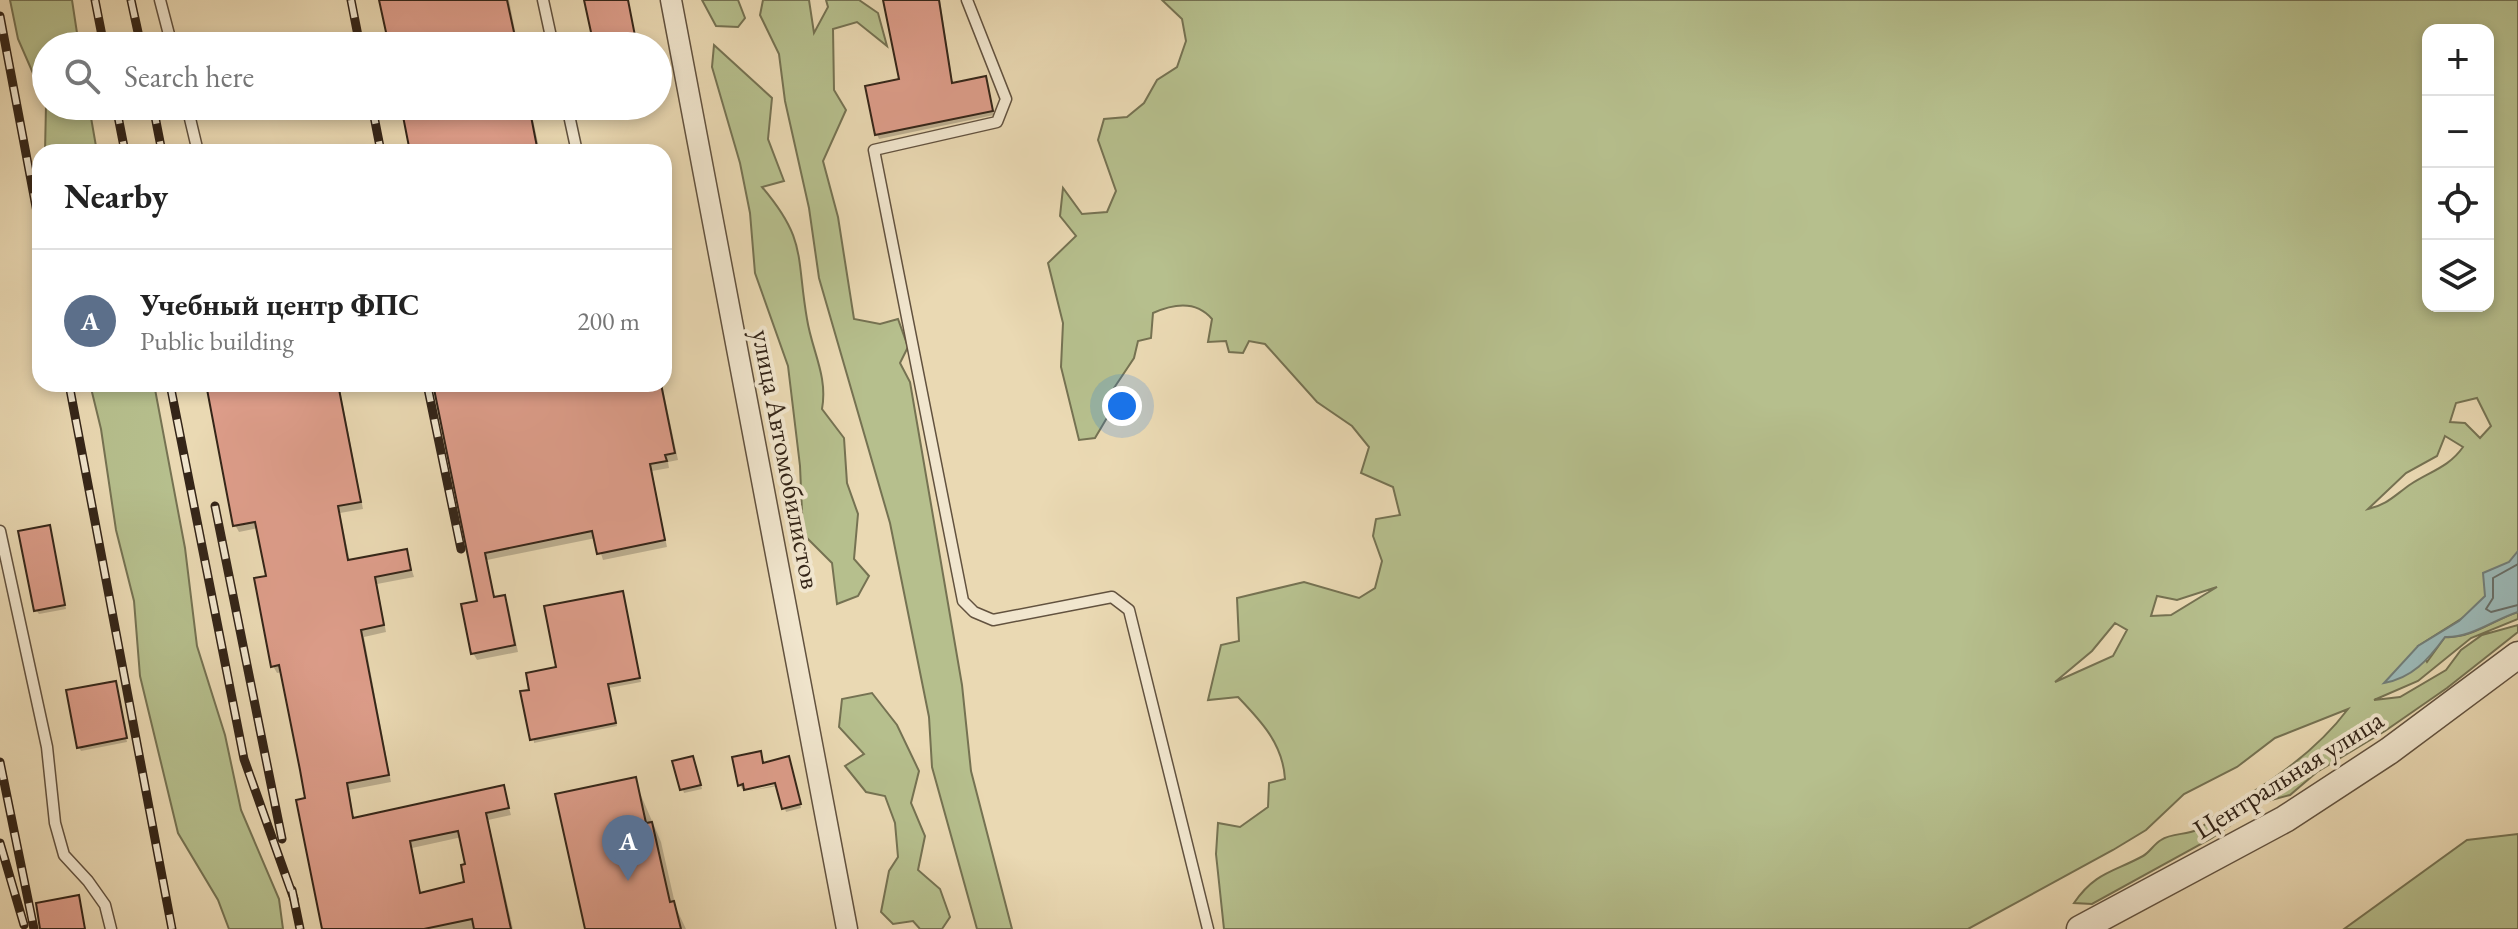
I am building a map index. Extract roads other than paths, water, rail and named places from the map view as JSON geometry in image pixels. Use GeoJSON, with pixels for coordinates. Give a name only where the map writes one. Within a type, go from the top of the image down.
{"type":"FeatureCollection","features":[{"type":"Feature","properties":{"kind":"street","name":"улица Автомобилистов"},"geometry":{"type":"LineString","coordinates":[[671,0],[847,929]]}},
{"type":"Feature","properties":{"kind":"street","name":"Центральная улица"},"geometry":{"type":"LineString","coordinates":[[2080,929],[2285,819],[2389,751],[2518,655]]}},
{"type":"Feature","properties":{"kind":"lane"},"geometry":{"type":"LineString","coordinates":[[160,0],[168,32]]}},
{"type":"Feature","properties":{"kind":"lane"},"geometry":{"type":"LineString","coordinates":[[543,0],[550,32]]}},
{"type":"Feature","properties":{"kind":"lane"},"geometry":{"type":"LineString","coordinates":[[967,0],[1006,99],[997,122],[874,150],[963,601],[974,612],[993,620],[1112,597],[1129,610],[1208,929]]}},
{"type":"Feature","properties":{"kind":"lane"},"geometry":{"type":"LineString","coordinates":[[190,120],[196,144]]}},
{"type":"Feature","properties":{"kind":"lane"},"geometry":{"type":"LineString","coordinates":[[570,120],[575,144]]}},
{"type":"Feature","properties":{"kind":"lane"},"geometry":{"type":"LineString","coordinates":[[0,531],[47,747],[55,823],[64,855],[105,905],[111,929]]}},
{"type":"Feature","properties":{"kind":"water"},"geometry":{"type":"Polygon","coordinates":[[[2518,551],[2518,612],[2473,632],[2445,637],[2419,667],[2403,677],[2384,683],[2418,646],[2459,621],[2485,596],[2483,573],[2509,562],[2518,551]]]}},
{"type":"Feature","properties":{"kind":"railway"},"geometry":{"type":"LineString","coordinates":[[95,0],[101,32]]}},
{"type":"Feature","properties":{"kind":"railway"},"geometry":{"type":"LineString","coordinates":[[131,0],[138,32]]}},
{"type":"Feature","properties":{"kind":"railway"},"geometry":{"type":"LineString","coordinates":[[351,0],[357,32]]}},
{"type":"Feature","properties":{"kind":"railway"},"geometry":{"type":"LineString","coordinates":[[0,16],[32,186]]}},
{"type":"Feature","properties":{"kind":"railway"},"geometry":{"type":"LineString","coordinates":[[119,120],[123,144]]}},
{"type":"Feature","properties":{"kind":"railway"},"geometry":{"type":"LineString","coordinates":[[156,120],[160,144]]}},
{"type":"Feature","properties":{"kind":"railway"},"geometry":{"type":"LineString","coordinates":[[375,120],[379,144]]}},
{"type":"Feature","properties":{"kind":"railway"},"geometry":{"type":"LineString","coordinates":[[71,392],[172,929]]}},
{"type":"Feature","properties":{"kind":"railway"},"geometry":{"type":"LineString","coordinates":[[172,392],[244,759],[294,899]]}},
{"type":"Feature","properties":{"kind":"railway"},"geometry":{"type":"LineString","coordinates":[[429,392],[461,549]]}},
{"type":"Feature","properties":{"kind":"railway"},"geometry":{"type":"LineString","coordinates":[[215,506],[282,839]]}},
{"type":"Feature","properties":{"kind":"railway"},"geometry":{"type":"LineString","coordinates":[[0,762],[34,929]]}},
{"type":"Feature","properties":{"kind":"railway"},"geometry":{"type":"LineString","coordinates":[[0,843],[24,925]]}},
{"type":"Feature","properties":{"kind":"railway"},"geometry":{"type":"LineString","coordinates":[[292,890],[300,929]]}},
{"type":"Feature","properties":{"kind":"place","name":"Учебный центр ФПС"},"geometry":{"type":"Point","coordinates":[628,881]}}]}
